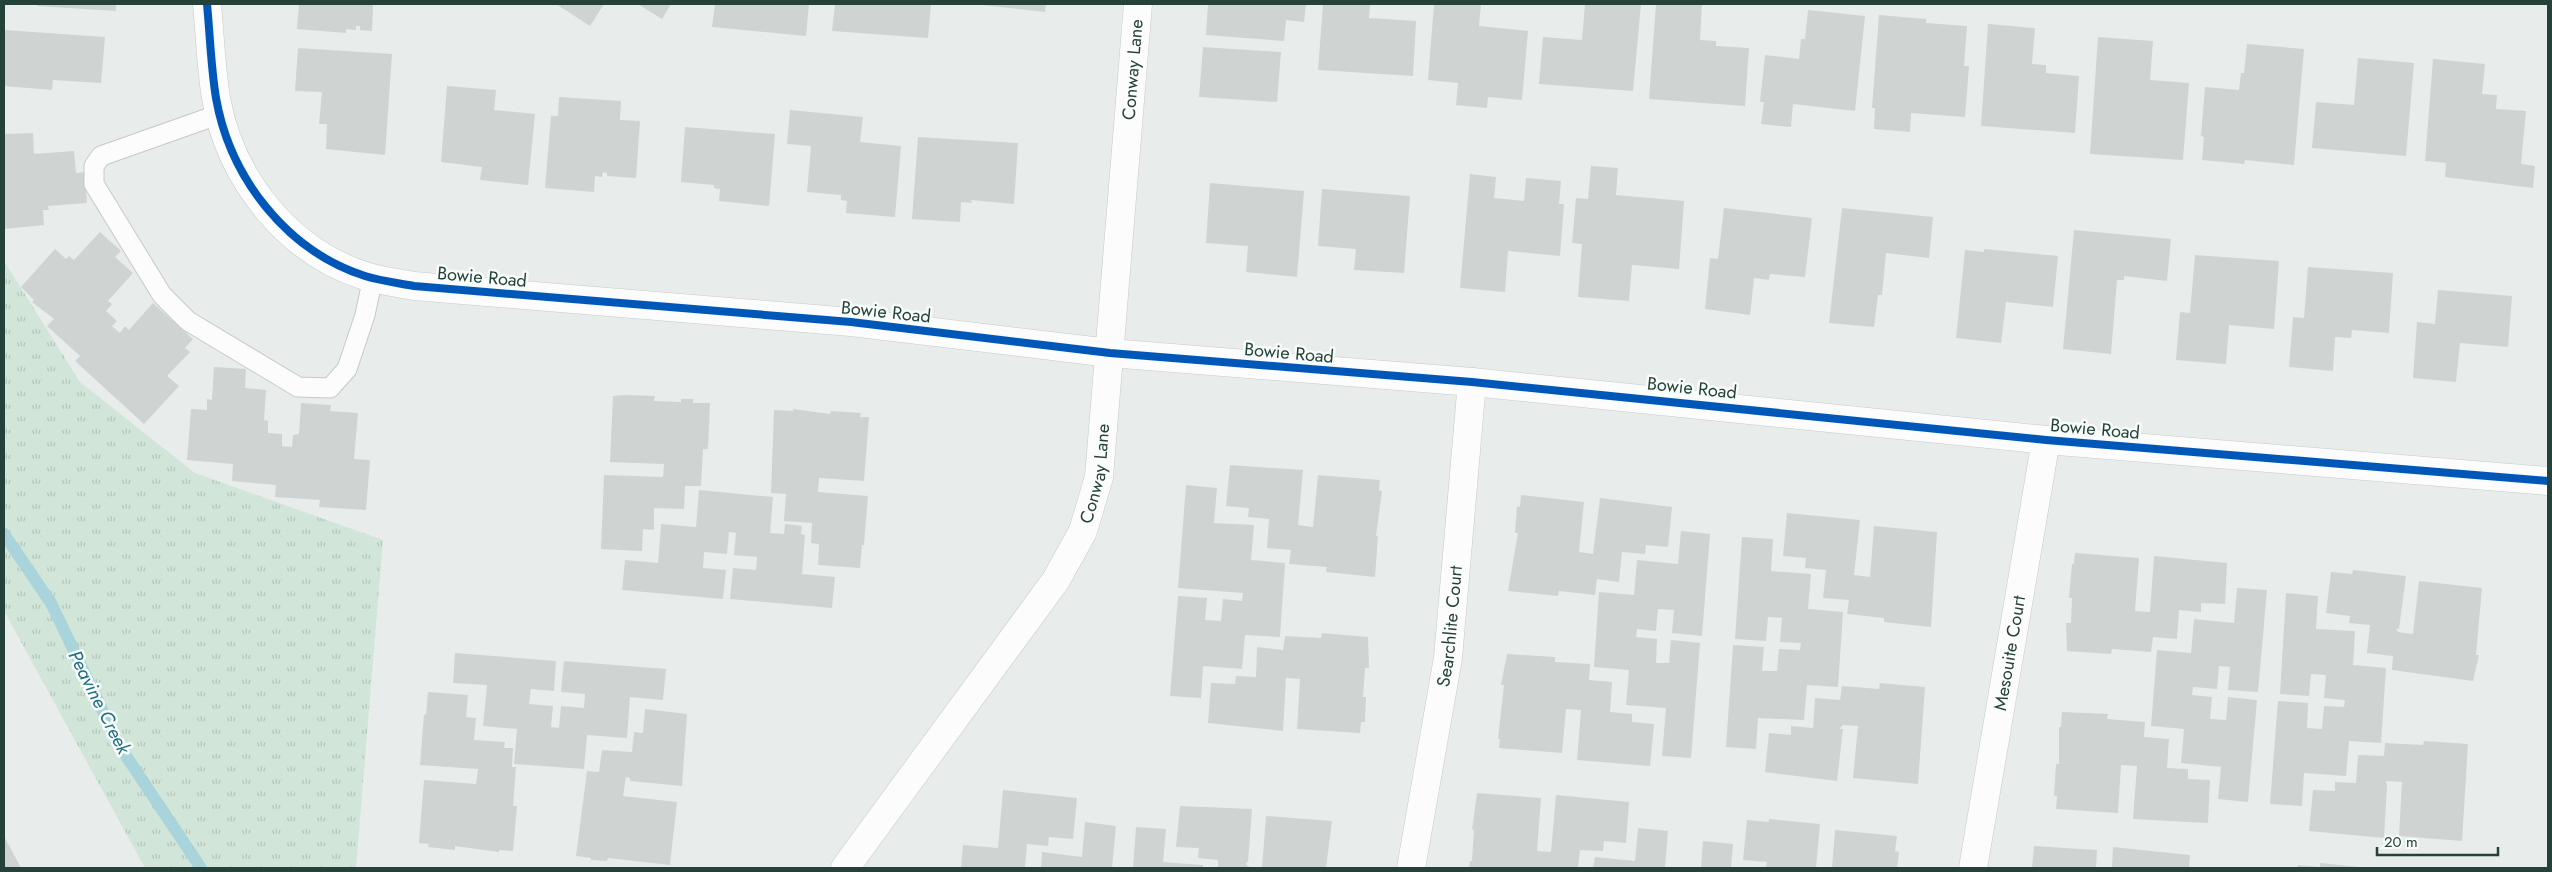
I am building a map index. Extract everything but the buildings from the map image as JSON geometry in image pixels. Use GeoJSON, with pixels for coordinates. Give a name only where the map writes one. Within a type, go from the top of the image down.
{"type":"FeatureCollection","features":[{"type":"Feature","properties":{"kind":"street","name":"Bowie Road"},"geometry":{"type":"LineString","coordinates":[[207,4],[216,98],[226,139],[250,188],[282,226],[322,256],[372,277],[414,286],[851,322],[1110,353],[1472,382],[2046,440],[2548,481]]}},
{"type":"Feature","properties":{"kind":"street","name":"Conway Lane"},"geometry":{"type":"LineString","coordinates":[[845,868],[1056,580],[1083,531],[1099,477],[1138,4]]}},
{"type":"Feature","properties":{"kind":"street","name":"Searchlite Court"},"geometry":{"type":"LineString","coordinates":[[1411,868],[1448,658],[1472,382]]}},
{"type":"Feature","properties":{"kind":"street","name":"Mesouite Court"},"geometry":{"type":"LineString","coordinates":[[1973,868],[2046,440]]}},
{"type":"Feature","properties":{"kind":"lane"},"geometry":{"type":"LineString","coordinates":[[220,114],[101,156],[94,166],[94,184],[162,295],[188,321],[298,387],[330,388],[347,369],[364,315],[372,277]]}},
{"type":"Feature","properties":{"kind":"green space"},"geometry":{"type":"Polygon","coordinates":[[[4,261],[80,382],[195,473],[383,540],[356,868],[145,868],[4,611],[4,261]]]}},
{"type":"Feature","properties":{"kind":"waterway","name":"Peavine Creek"},"geometry":{"type":"LineString","coordinates":[[4,534],[51,603],[120,747],[201,868]]}},
{"type":"Feature","properties":{"kind":"cycle path"},"geometry":{"type":"LineString","coordinates":[[207,4],[216,98],[223,128],[234,156],[249,183],[266,208],[287,230],[311,249],[337,264],[365,276],[383,281],[414,286],[851,322],[1110,353],[1472,382],[2046,440],[2548,481]]}}]}
